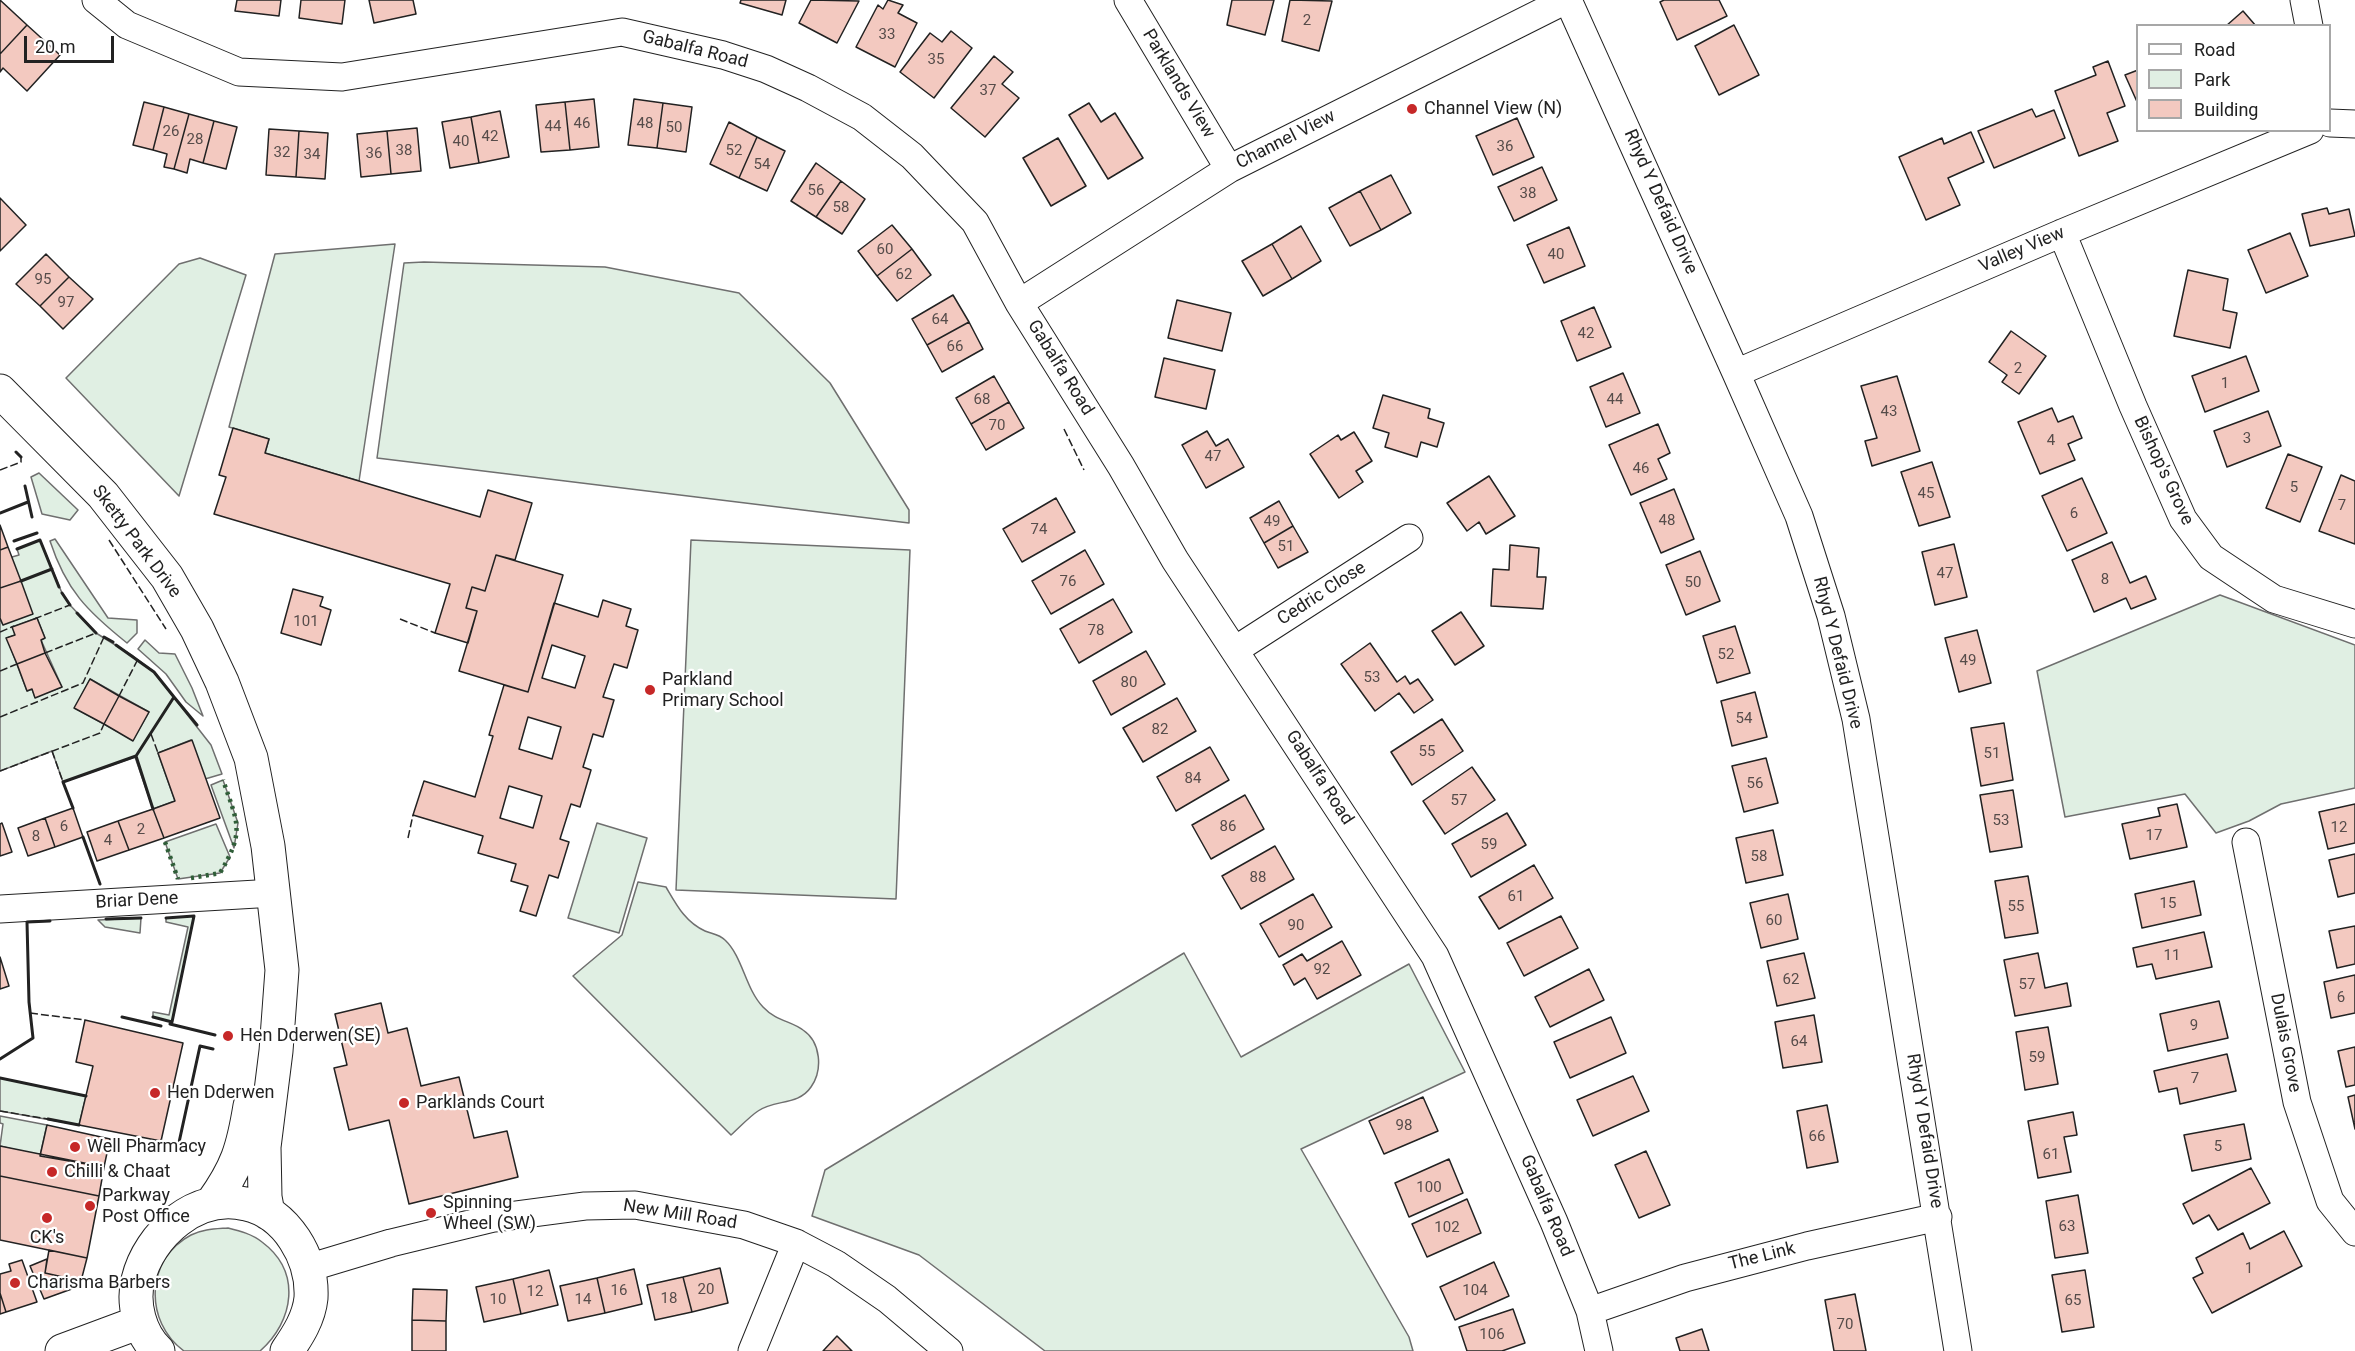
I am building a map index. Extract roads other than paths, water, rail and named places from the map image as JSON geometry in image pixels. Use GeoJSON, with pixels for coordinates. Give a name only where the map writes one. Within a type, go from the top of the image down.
{"type":"FeatureCollection","features":[{"type":"Feature","properties":{"kind":"street","name":"Gabalfa Road"},"geometry":{"type":"LineString","coordinates":[[96,0],[128,26],[239,72],[342,77],[622,32],[723,55],[808,88],[862,117],[912,156],[975,222],[1019,303],[1121,466],[1175,560],[1438,961],[1554,1222],[1590,1311],[1599,1351]]}},
{"type":"Feature","properties":{"kind":"street","name":"Parklands View"},"geometry":{"type":"LineString","coordinates":[[1128,0],[1229,169]]}},
{"type":"Feature","properties":{"kind":"street","name":"Channel View"},"geometry":{"type":"LineString","coordinates":[[1019,303],[1229,169],[1567,0]]}},
{"type":"Feature","properties":{"kind":"street","name":"Rhyd Y Defaid Drive"},"geometry":{"type":"LineString","coordinates":[[1567,0],[1737,373],[1799,516],[1831,616],[1856,719],[1958,1351]]}},
{"type":"Feature","properties":{"kind":"street"},"geometry":{"type":"LineString","coordinates":[[2304,0],[2309,24]]}},
{"type":"Feature","properties":{"kind":"street"},"geometry":{"type":"LineString","coordinates":[[2331,123],[2355,124]]}},
{"type":"Feature","properties":{"kind":"street","name":"Valley View"},"geometry":{"type":"LineString","coordinates":[[1737,373],[2062,233],[2305,132]]}},
{"type":"Feature","properties":{"kind":"street","name":"Bishop's Grove"},"geometry":{"type":"LineString","coordinates":[[2062,233],[2133,406],[2183,519],[2211,557],[2274,599],[2355,624]]}},
{"type":"Feature","properties":{"kind":"street","name":"Sketty Park Drive"},"geometry":{"type":"LineString","coordinates":[[0,391],[103,495],[167,577],[197,628],[222,682],[251,758],[268,846],[282,970],[276,1050],[264,1147],[265,1197],[268,1213]]}},
{"type":"Feature","properties":{"kind":"street","name":"Cedric Close"},"geometry":{"type":"LineString","coordinates":[[1235,650],[1409,538]]}},
{"type":"Feature","properties":{"kind":"street","name":"Dulais Grove"},"geometry":{"type":"LineString","coordinates":[[2246,842],[2297,1102],[2330,1201],[2355,1232]]}},
{"type":"Feature","properties":{"kind":"street","name":"Sketty Park Drive"},"geometry":{"type":"LineString","coordinates":[[212,1203],[231,1177],[244,1142],[260,1048],[274,893]]}},
{"type":"Feature","properties":{"kind":"street","name":"Briar Dene"},"geometry":{"type":"LineString","coordinates":[[0,909],[274,893]]}},
{"type":"Feature","properties":{"kind":"street"},"geometry":{"type":"LineString","coordinates":[[158,1351],[152,1346],[140,1322],[135,1291],[141,1268],[165,1230],[181,1218],[212,1203],[247,1204],[268,1213],[286,1228],[300,1246],[308,1268],[311,1299],[302,1328],[287,1351]]}},
{"type":"Feature","properties":{"kind":"street","name":"New Mill Road"},"geometry":{"type":"LineString","coordinates":[[308,1268],[391,1243],[494,1218],[585,1206],[635,1205],[744,1225],[796,1243],[836,1264],[887,1299],[949,1351]]}},
{"type":"Feature","properties":{"kind":"street","name":"The Link"},"geometry":{"type":"LineString","coordinates":[[1590,1311],[1684,1278],[1807,1246],[1938,1217]]}},
{"type":"Feature","properties":{"kind":"street"},"geometry":{"type":"LineString","coordinates":[[752,1351],[796,1243]]}},
{"type":"Feature","properties":{"kind":"street"},"geometry":{"type":"LineString","coordinates":[[62,1351],[140,1322]]}},
{"type":"Feature","properties":{"kind":"place","name":"Channel View (N)"},"geometry":{"type":"Point","coordinates":[1412,109]}},
{"type":"Feature","properties":{"kind":"place","name":"Parkland Primary School"},"geometry":{"type":"Point","coordinates":[650,690]}},
{"type":"Feature","properties":{"kind":"place","name":"Hen Dderwen(SE)"},"geometry":{"type":"Point","coordinates":[228,1036]}},
{"type":"Feature","properties":{"kind":"place","name":"Hen Dderwen"},"geometry":{"type":"Point","coordinates":[155,1093]}},
{"type":"Feature","properties":{"kind":"place","name":"Parklands Court"},"geometry":{"type":"Point","coordinates":[404,1103]}},
{"type":"Feature","properties":{"kind":"place","name":"Well Pharmacy"},"geometry":{"type":"Point","coordinates":[75,1147]}},
{"type":"Feature","properties":{"kind":"place","name":"Chilli & Chaat"},"geometry":{"type":"Point","coordinates":[52,1172]}},
{"type":"Feature","properties":{"kind":"place","name":"Parkway Post Office"},"geometry":{"type":"Point","coordinates":[90,1206]}},
{"type":"Feature","properties":{"kind":"place","name":"Spinning Wheel (SW)"},"geometry":{"type":"Point","coordinates":[431,1213]}},
{"type":"Feature","properties":{"kind":"place","name":"CK's"},"geometry":{"type":"Point","coordinates":[47,1218]}},
{"type":"Feature","properties":{"kind":"place","name":"Charisma Barbers"},"geometry":{"type":"Point","coordinates":[15,1283]}}]}
